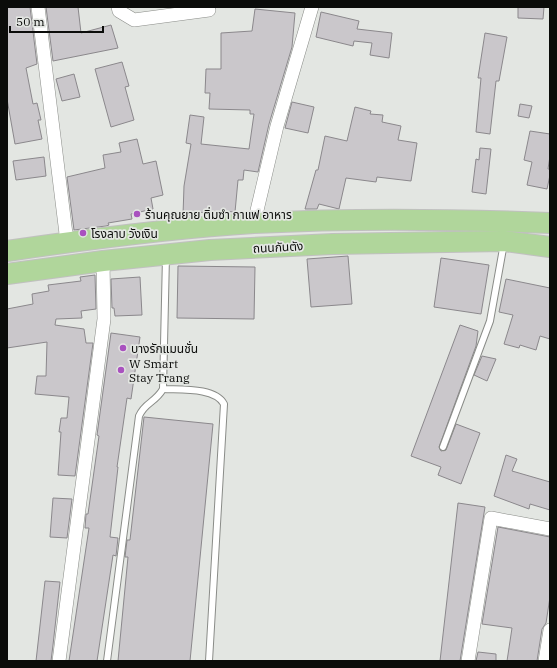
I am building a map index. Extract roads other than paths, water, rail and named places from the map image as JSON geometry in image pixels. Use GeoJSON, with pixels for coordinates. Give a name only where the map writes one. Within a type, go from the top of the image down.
{"type":"FeatureCollection","features":[{"type":"Feature","properties":{"kind":"main road","name":"ถนนกันตัง"},"geometry":{"type":"LineString","coordinates":[[7,251],[67,242],[212,226],[254,223],[428,220],[480,220],[550,223]]}},
{"type":"Feature","properties":{"kind":"main road"},"geometry":{"type":"LineString","coordinates":[[428,220],[428,243]]}},
{"type":"Feature","properties":{"kind":"main road"},"geometry":{"type":"LineString","coordinates":[[210,250],[212,226]]}},
{"type":"Feature","properties":{"kind":"main road","name":"ถนนกันตัง"},"geometry":{"type":"LineString","coordinates":[[7,274],[103,261],[210,250],[334,244],[504,241],[550,247]]}},
{"type":"Feature","properties":{"kind":"street"},"geometry":{"type":"LineString","coordinates":[[38,7],[67,242]]}},
{"type":"Feature","properties":{"kind":"street"},"geometry":{"type":"LineString","coordinates":[[118,7],[119,11],[134,20],[209,10]]}},
{"type":"Feature","properties":{"kind":"street"},"geometry":{"type":"LineString","coordinates":[[254,223],[277,126],[312,7]]}},
{"type":"Feature","properties":{"kind":"street"},"geometry":{"type":"LineString","coordinates":[[59,661],[104,319],[103,261]]}},
{"type":"Feature","properties":{"kind":"street"},"geometry":{"type":"LineString","coordinates":[[468,661],[491,518],[550,529]]}},
{"type":"Feature","properties":{"kind":"street"},"geometry":{"type":"LineString","coordinates":[[545,661],[550,630]]}},
{"type":"Feature","properties":{"kind":"lane"},"geometry":{"type":"LineString","coordinates":[[443,447],[490,321],[504,241]]}},
{"type":"Feature","properties":{"kind":"lane"},"geometry":{"type":"LineString","coordinates":[[107,661],[139,416],[142,408],[157,399],[163,389],[166,255]]}},
{"type":"Feature","properties":{"kind":"lane"},"geometry":{"type":"LineString","coordinates":[[163,389],[209,393],[221,399],[224,404],[209,661]]}},
{"type":"Feature","properties":{"kind":"place","name":"ร้านคุณยาย ติ่มซำ กาแฟ อาหาร"},"geometry":{"type":"Point","coordinates":[137,214]}},
{"type":"Feature","properties":{"kind":"place","name":"โรงลาบ วังเงิน"},"geometry":{"type":"Point","coordinates":[83,233]}},
{"type":"Feature","properties":{"kind":"place","name":"บางรักแมนชั่น"},"geometry":{"type":"Point","coordinates":[123,348]}},
{"type":"Feature","properties":{"kind":"place","name":"W Smart Stay Trang"},"geometry":{"type":"Point","coordinates":[121,370]}}]}
